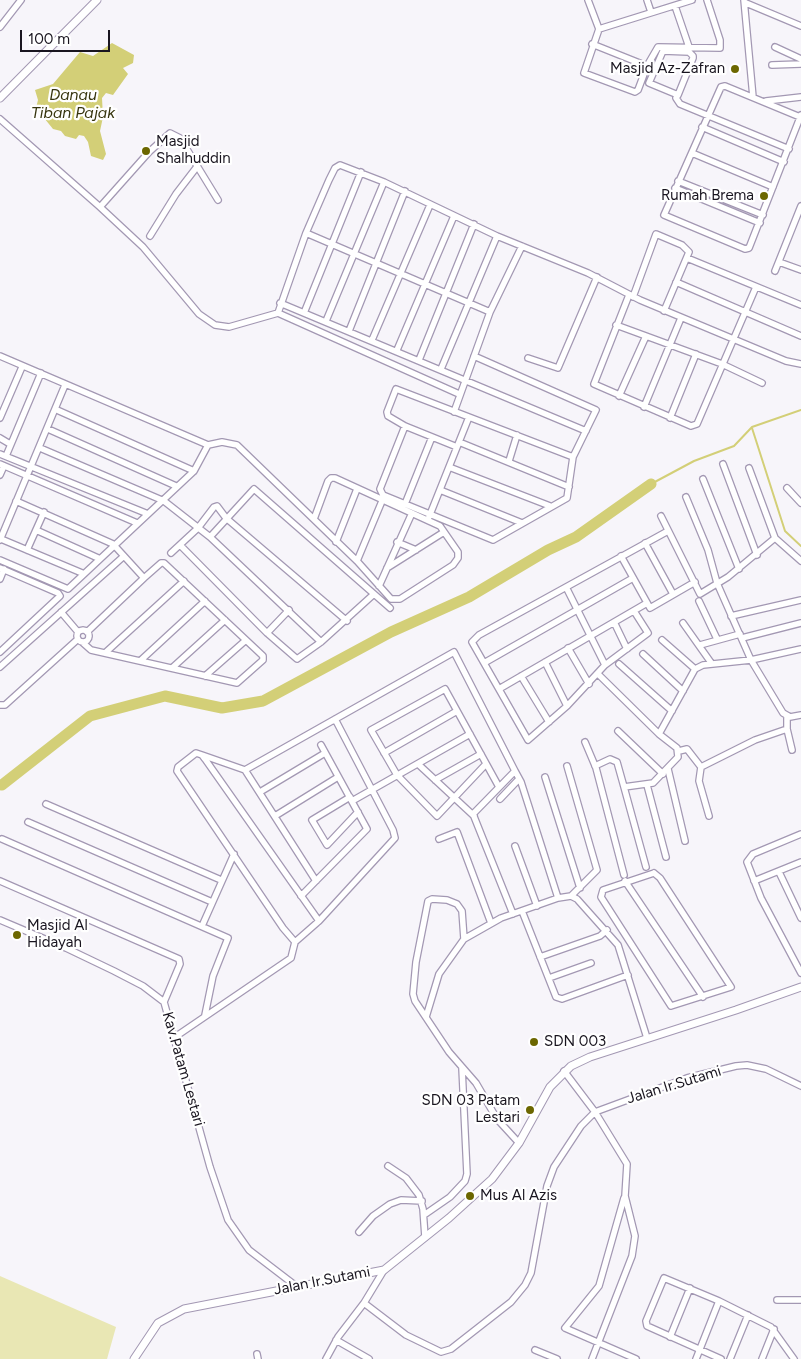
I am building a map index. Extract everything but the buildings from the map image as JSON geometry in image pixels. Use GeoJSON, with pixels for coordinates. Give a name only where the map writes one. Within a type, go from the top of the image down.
{"type":"FeatureCollection","features":[{"type":"Feature","properties":{"kind":"street"},"geometry":{"type":"LineString","coordinates":[[0,27],[21,0]]}},
{"type":"Feature","properties":{"kind":"street"},"geometry":{"type":"LineString","coordinates":[[0,98],[97,0]]}},
{"type":"Feature","properties":{"kind":"street"},"geometry":{"type":"LineString","coordinates":[[588,0],[598,29],[584,71],[586,74],[634,92],[638,90],[647,66],[660,46],[717,49],[720,46],[707,0]]}},
{"type":"Feature","properties":{"kind":"street"},"geometry":{"type":"LineString","coordinates":[[647,0],[651,12]]}},
{"type":"Feature","properties":{"kind":"street"},"geometry":{"type":"LineString","coordinates":[[598,29],[674,6],[683,1],[692,0]]}},
{"type":"Feature","properties":{"kind":"street"},"geometry":{"type":"LineString","coordinates":[[753,97],[745,1],[801,26]]}},
{"type":"Feature","properties":{"kind":"street"},"geometry":{"type":"LineString","coordinates":[[674,6],[689,47]]}},
{"type":"Feature","properties":{"kind":"street"},"geometry":{"type":"LineString","coordinates":[[592,44],[647,66]]}},
{"type":"Feature","properties":{"kind":"street"},"geometry":{"type":"LineString","coordinates":[[775,47],[801,59]]}},
{"type":"Feature","properties":{"kind":"street"},"geometry":{"type":"LineString","coordinates":[[678,95],[649,83],[662,51],[689,52],[693,56],[678,95],[676,100],[680,104],[789,149]]}},
{"type":"Feature","properties":{"kind":"street"},"geometry":{"type":"LineString","coordinates":[[772,65],[801,64]]}},
{"type":"Feature","properties":{"kind":"street"},"geometry":{"type":"LineString","coordinates":[[725,86],[764,102],[800,116],[774,188],[749,248],[739,246],[664,215],[721,87],[725,86]]}},
{"type":"Feature","properties":{"kind":"street"},"geometry":{"type":"LineString","coordinates":[[764,102],[801,97]]}},
{"type":"Feature","properties":{"kind":"street"},"geometry":{"type":"LineString","coordinates":[[0,119],[143,247],[184,297],[207,321],[215,325],[229,327],[278,313],[459,394]]}},
{"type":"Feature","properties":{"kind":"street"},"geometry":{"type":"LineString","coordinates":[[702,128],[784,162]]}},
{"type":"Feature","properties":{"kind":"street"},"geometry":{"type":"LineString","coordinates":[[100,207],[149,152],[170,133],[180,138],[196,168],[218,200]]}},
{"type":"Feature","properties":{"kind":"street"},"geometry":{"type":"LineString","coordinates":[[692,153],[774,188]]}},
{"type":"Feature","properties":{"kind":"street"},"geometry":{"type":"LineString","coordinates":[[278,313],[306,232],[329,180],[338,166],[361,172],[384,182],[497,236],[597,277],[631,296],[680,318],[735,339],[786,362],[801,364]]}},
{"type":"Feature","properties":{"kind":"street"},"geometry":{"type":"LineString","coordinates":[[150,236],[176,194],[196,168]]}},
{"type":"Feature","properties":{"kind":"street"},"geometry":{"type":"LineString","coordinates":[[304,313],[361,172]]}},
{"type":"Feature","properties":{"kind":"street"},"geometry":{"type":"LineString","coordinates":[[678,181],[763,215]]}},
{"type":"Feature","properties":{"kind":"street"},"geometry":{"type":"LineString","coordinates":[[326,321],[384,182]]}},
{"type":"Feature","properties":{"kind":"street"},"geometry":{"type":"LineString","coordinates":[[675,188],[760,223]]}},
{"type":"Feature","properties":{"kind":"street"},"geometry":{"type":"LineString","coordinates":[[349,331],[405,192]]}},
{"type":"Feature","properties":{"kind":"street"},"geometry":{"type":"LineString","coordinates":[[372,340],[430,205]]}},
{"type":"Feature","properties":{"kind":"street"},"geometry":{"type":"LineString","coordinates":[[775,271],[801,206]]}},
{"type":"Feature","properties":{"kind":"street"},"geometry":{"type":"LineString","coordinates":[[397,350],[423,284],[454,216]]}},
{"type":"Feature","properties":{"kind":"street"},"geometry":{"type":"LineString","coordinates":[[419,360],[474,224]]}},
{"type":"Feature","properties":{"kind":"street"},"geometry":{"type":"LineString","coordinates":[[306,232],[354,255],[490,312]]}},
{"type":"Feature","properties":{"kind":"street"},"geometry":{"type":"LineString","coordinates":[[664,311],[689,252],[685,247],[656,234],[631,296],[616,325],[594,383],[619,396],[691,426],[697,424],[756,287]]}},
{"type":"Feature","properties":{"kind":"street"},"geometry":{"type":"LineString","coordinates":[[441,369],[497,236]]}},
{"type":"Feature","properties":{"kind":"street"},"geometry":{"type":"LineString","coordinates":[[454,412],[490,312],[522,246]]}},
{"type":"Feature","properties":{"kind":"street"},"geometry":{"type":"LineString","coordinates":[[687,258],[801,305]]}},
{"type":"Feature","properties":{"kind":"street"},"geometry":{"type":"LineString","coordinates":[[780,262],[801,270]]}},
{"type":"Feature","properties":{"kind":"street"},"geometry":{"type":"LineString","coordinates":[[528,358],[558,368],[597,277]]}},
{"type":"Feature","properties":{"kind":"street"},"geometry":{"type":"LineString","coordinates":[[676,282],[801,336]]}},
{"type":"Feature","properties":{"kind":"street"},"geometry":{"type":"LineString","coordinates":[[280,303],[397,350],[586,431]]}},
{"type":"Feature","properties":{"kind":"street"},"geometry":{"type":"LineString","coordinates":[[644,406],[680,318]]}},
{"type":"Feature","properties":{"kind":"street"},"geometry":{"type":"LineString","coordinates":[[616,325],[722,364],[762,383]]}},
{"type":"Feature","properties":{"kind":"street"},"geometry":{"type":"LineString","coordinates":[[619,396],[646,336]]}},
{"type":"Feature","properties":{"kind":"street"},"geometry":{"type":"LineString","coordinates":[[670,418],[696,354]]}},
{"type":"Feature","properties":{"kind":"street"},"geometry":{"type":"LineString","coordinates":[[314,519],[331,478],[412,513],[429,517],[493,540],[566,498],[573,457],[596,412],[594,408],[474,356]]}},
{"type":"Feature","properties":{"kind":"street"},"geometry":{"type":"LineString","coordinates":[[1,358],[41,373],[208,445],[222,442],[237,445],[357,561],[390,599],[397,600],[452,564],[458,558],[458,552],[440,526],[429,517],[383,495],[380,491],[405,426]]}},
{"type":"Feature","properties":{"kind":"street"},"geometry":{"type":"LineString","coordinates":[[0,418],[22,367]]}},
{"type":"Feature","properties":{"kind":"street"},"geometry":{"type":"LineString","coordinates":[[41,373],[10,444],[3,455],[148,514]]}},
{"type":"Feature","properties":{"kind":"street"},"geometry":{"type":"LineString","coordinates":[[66,385],[57,410],[0,539],[82,573]]}},
{"type":"Feature","properties":{"kind":"street"},"geometry":{"type":"LineString","coordinates":[[569,487],[509,461],[432,437],[405,426],[387,414],[396,389],[573,457]]}},
{"type":"Feature","properties":{"kind":"street"},"geometry":{"type":"LineString","coordinates":[[57,410],[194,471]]}},
{"type":"Feature","properties":{"kind":"street"},"geometry":{"type":"LineString","coordinates":[[429,517],[469,417]]}},
{"type":"Feature","properties":{"kind":"street"},"geometry":{"type":"LineString","coordinates":[[48,429],[176,486]]}},
{"type":"Feature","properties":{"kind":"street"},"geometry":{"type":"LineString","coordinates":[[509,461],[517,435]]}},
{"type":"Feature","properties":{"kind":"street"},"geometry":{"type":"LineString","coordinates":[[405,504],[432,437]]}},
{"type":"Feature","properties":{"kind":"street"},"geometry":{"type":"LineString","coordinates":[[0,438],[10,444]]}},
{"type":"Feature","properties":{"kind":"street"},"geometry":{"type":"LineString","coordinates":[[0,560],[68,589],[98,558],[194,471],[208,445]]}},
{"type":"Feature","properties":{"kind":"street"},"geometry":{"type":"LineString","coordinates":[[40,448],[164,500],[210,537],[321,642]]}},
{"type":"Feature","properties":{"kind":"street"},"geometry":{"type":"LineString","coordinates":[[724,464],[757,555]]}},
{"type":"Feature","properties":{"kind":"street"},"geometry":{"type":"LineString","coordinates":[[0,475],[2,465],[137,523]]}},
{"type":"Feature","properties":{"kind":"street"},"geometry":{"type":"LineString","coordinates":[[449,467],[550,506]]}},
{"type":"Feature","properties":{"kind":"street"},"geometry":{"type":"LineString","coordinates":[[749,468],[775,538],[801,561]]}},
{"type":"Feature","properties":{"kind":"street"},"geometry":{"type":"LineString","coordinates":[[704,479],[739,569]]}},
{"type":"Feature","properties":{"kind":"street"},"geometry":{"type":"LineString","coordinates":[[210,537],[254,488],[390,608]]}},
{"type":"Feature","properties":{"kind":"street"},"geometry":{"type":"LineString","coordinates":[[787,488],[801,503]]}},
{"type":"Feature","properties":{"kind":"street"},"geometry":{"type":"LineString","coordinates":[[336,542],[357,489]]}},
{"type":"Feature","properties":{"kind":"street"},"geometry":{"type":"LineString","coordinates":[[440,490],[522,523]]}},
{"type":"Feature","properties":{"kind":"street"},"geometry":{"type":"LineString","coordinates":[[686,497],[708,550],[717,583],[730,616],[751,660],[783,713],[788,716],[801,714]]}},
{"type":"Feature","properties":{"kind":"street"},"geometry":{"type":"LineString","coordinates":[[16,501],[113,544],[144,578]]}},
{"type":"Feature","properties":{"kind":"street"},"geometry":{"type":"LineString","coordinates":[[357,561],[382,501]]}},
{"type":"Feature","properties":{"kind":"street"},"geometry":{"type":"LineString","coordinates":[[172,553],[198,528],[215,506],[226,518],[347,621]]}},
{"type":"Feature","properties":{"kind":"street"},"geometry":{"type":"LineString","coordinates":[[27,550],[44,512]]}},
{"type":"Feature","properties":{"kind":"street"},"geometry":{"type":"LineString","coordinates":[[379,586],[397,542],[412,513]]}},
{"type":"Feature","properties":{"kind":"street"},"geometry":{"type":"LineString","coordinates":[[661,516],[698,591],[702,594],[739,569],[775,538]]}},
{"type":"Feature","properties":{"kind":"street"},"geometry":{"type":"LineString","coordinates":[[36,530],[98,558]]}},
{"type":"Feature","properties":{"kind":"street"},"geometry":{"type":"LineString","coordinates":[[634,611],[648,633],[605,665],[567,706],[528,740],[472,642],[479,635],[668,531]]}},
{"type":"Feature","properties":{"kind":"street"},"geometry":{"type":"LineString","coordinates":[[386,568],[444,532]]}},
{"type":"Feature","properties":{"kind":"street"},"geometry":{"type":"LineString","coordinates":[[397,542],[416,550]]}},
{"type":"Feature","properties":{"kind":"street"},"geometry":{"type":"LineString","coordinates":[[645,543],[673,594]]}},
{"type":"Feature","properties":{"kind":"street"},"geometry":{"type":"LineString","coordinates":[[180,546],[267,633],[297,658],[347,621],[374,594]]}},
{"type":"Feature","properties":{"kind":"street"},"geometry":{"type":"LineString","coordinates":[[0,666],[124,556]]}},
{"type":"Feature","properties":{"kind":"street"},"geometry":{"type":"LineString","coordinates":[[622,556],[650,608],[695,582]]}},
{"type":"Feature","properties":{"kind":"street"},"geometry":{"type":"LineString","coordinates":[[61,612],[78,632],[80,641],[89,649],[231,682],[241,681],[264,658],[163,562],[87,632],[78,632]]}},
{"type":"Feature","properties":{"kind":"street"},"geometry":{"type":"LineString","coordinates":[[0,579],[2,569],[58,593],[60,596],[0,652]]}},
{"type":"Feature","properties":{"kind":"street"},"geometry":{"type":"LineString","coordinates":[[484,663],[633,578]]}},
{"type":"Feature","properties":{"kind":"street"},"geometry":{"type":"LineString","coordinates":[[105,653],[184,581]]}},
{"type":"Feature","properties":{"kind":"street"},"geometry":{"type":"LineString","coordinates":[[566,587],[605,665]]}},
{"type":"Feature","properties":{"kind":"street"},"geometry":{"type":"LineString","coordinates":[[730,616],[801,600]]}},
{"type":"Feature","properties":{"kind":"street"},"geometry":{"type":"LineString","coordinates":[[140,661],[205,601]]}},
{"type":"Feature","properties":{"kind":"street"},"geometry":{"type":"LineString","coordinates":[[698,601],[717,639]]}},
{"type":"Feature","properties":{"kind":"street"},"geometry":{"type":"LineString","coordinates":[[499,689],[647,603]]}},
{"type":"Feature","properties":{"kind":"street"},"geometry":{"type":"LineString","coordinates":[[267,633],[289,610]]}},
{"type":"Feature","properties":{"kind":"street"},"geometry":{"type":"LineString","coordinates":[[172,668],[224,620]]}},
{"type":"Feature","properties":{"kind":"street"},"geometry":{"type":"LineString","coordinates":[[614,622],[627,649]]}},
{"type":"Feature","properties":{"kind":"street"},"geometry":{"type":"LineString","coordinates":[[683,623],[700,644],[712,664]]}},
{"type":"Feature","properties":{"kind":"street"},"geometry":{"type":"LineString","coordinates":[[700,644],[717,639],[801,624]]}},
{"type":"Feature","properties":{"kind":"street"},"geometry":{"type":"LineString","coordinates":[[0,705],[5,705],[80,641],[88,639],[87,632]]}},
{"type":"Feature","properties":{"kind":"street"},"geometry":{"type":"LineString","coordinates":[[205,676],[246,640]]}},
{"type":"Feature","properties":{"kind":"street"},"geometry":{"type":"LineString","coordinates":[[662,640],[695,669]]}},
{"type":"Feature","properties":{"kind":"street"},"geometry":{"type":"LineString","coordinates":[[568,648],[589,684]]}},
{"type":"Feature","properties":{"kind":"street"},"geometry":{"type":"LineString","coordinates":[[659,734],[695,669],[712,664],[751,660],[801,648]]}},
{"type":"Feature","properties":{"kind":"street"},"geometry":{"type":"LineString","coordinates":[[245,770],[454,652],[519,779],[558,898]]}},
{"type":"Feature","properties":{"kind":"street"},"geometry":{"type":"LineString","coordinates":[[643,654],[683,691]]}},
{"type":"Feature","properties":{"kind":"street"},"geometry":{"type":"LineString","coordinates":[[545,662],[567,706]]}},
{"type":"Feature","properties":{"kind":"street"},"geometry":{"type":"LineString","coordinates":[[619,664],[672,711]]}},
{"type":"Feature","properties":{"kind":"street"},"geometry":{"type":"LineString","coordinates":[[598,674],[679,751]]}},
{"type":"Feature","properties":{"kind":"street"},"geometry":{"type":"LineString","coordinates":[[521,676],[549,722]]}},
{"type":"Feature","properties":{"kind":"street"},"geometry":{"type":"LineString","coordinates":[[486,764],[437,816],[397,775],[371,730],[445,689],[499,787]]}},
{"type":"Feature","properties":{"kind":"street"},"geometry":{"type":"LineString","coordinates":[[384,753],[457,711]]}},
{"type":"Feature","properties":{"kind":"street"},"geometry":{"type":"LineString","coordinates":[[788,716],[787,729],[792,750]]}},
{"type":"Feature","properties":{"kind":"street"},"geometry":{"type":"LineString","coordinates":[[175,1037],[291,958],[295,942],[319,921],[395,838],[373,790],[335,719]]}},
{"type":"Feature","properties":{"kind":"street"},"geometry":{"type":"LineString","coordinates":[[701,767],[756,740],[787,729]]}},
{"type":"Feature","properties":{"kind":"street"},"geometry":{"type":"LineString","coordinates":[[618,731],[663,774]]}},
{"type":"Feature","properties":{"kind":"street"},"geometry":{"type":"LineString","coordinates":[[358,812],[327,845],[312,820],[351,799],[373,790],[470,734]]}},
{"type":"Feature","properties":{"kind":"street"},"geometry":{"type":"LineString","coordinates":[[585,742],[595,766],[624,878],[703,997]]}},
{"type":"Feature","properties":{"kind":"street"},"geometry":{"type":"LineString","coordinates":[[301,896],[367,829],[321,745]]}},
{"type":"Feature","properties":{"kind":"street"},"geometry":{"type":"LineString","coordinates":[[679,751],[687,749],[701,767],[699,781],[709,816]]}},
{"type":"Feature","properties":{"kind":"street"},"geometry":{"type":"LineString","coordinates":[[624,787],[647,785],[668,769],[678,757],[679,751]]}},
{"type":"Feature","properties":{"kind":"street"},"geometry":{"type":"LineString","coordinates":[[295,942],[283,928],[177,771],[178,767],[196,753],[245,770],[316,881]]}},
{"type":"Feature","properties":{"kind":"street"},"geometry":{"type":"LineString","coordinates":[[260,792],[325,753]]}},
{"type":"Feature","properties":{"kind":"street"},"geometry":{"type":"LineString","coordinates":[[436,780],[481,754]]}},
{"type":"Feature","properties":{"kind":"street"},"geometry":{"type":"LineString","coordinates":[[202,755],[319,921]]}},
{"type":"Feature","properties":{"kind":"street"},"geometry":{"type":"LineString","coordinates":[[595,766],[610,759],[618,762],[646,867]]}},
{"type":"Feature","properties":{"kind":"street"},"geometry":{"type":"LineString","coordinates":[[418,764],[474,816],[513,914]]}},
{"type":"Feature","properties":{"kind":"street"},"geometry":{"type":"LineString","coordinates":[[426,1017],[439,974],[464,938],[491,923],[513,914],[558,898],[571,896],[595,874],[597,867],[567,766]]}},
{"type":"Feature","properties":{"kind":"street"},"geometry":{"type":"LineString","coordinates":[[668,769],[685,841]]}},
{"type":"Feature","properties":{"kind":"street"},"geometry":{"type":"LineString","coordinates":[[474,816],[515,770]]}},
{"type":"Feature","properties":{"kind":"street"},"geometry":{"type":"LineString","coordinates":[[275,816],[338,776]]}},
{"type":"Feature","properties":{"kind":"street"},"geometry":{"type":"LineString","coordinates":[[544,777],[580,888]]}},
{"type":"Feature","properties":{"kind":"street"},"geometry":{"type":"LineString","coordinates":[[500,799],[519,779]]}},
{"type":"Feature","properties":{"kind":"street"},"geometry":{"type":"LineString","coordinates":[[647,785],[666,857]]}},
{"type":"Feature","properties":{"kind":"street"},"geometry":{"type":"LineString","coordinates":[[46,804],[221,880]]}},
{"type":"Feature","properties":{"kind":"street"},"geometry":{"type":"LineString","coordinates":[[28,822],[212,902]]}},
{"type":"Feature","properties":{"kind":"street"},"geometry":{"type":"LineString","coordinates":[[439,839],[456,832],[491,923]]}},
{"type":"Feature","properties":{"kind":"street"},"geometry":{"type":"LineString","coordinates":[[801,834],[749,856],[747,866],[801,973]]}},
{"type":"Feature","properties":{"kind":"street"},"geometry":{"type":"LineString","coordinates":[[2,839],[228,938],[213,976],[205,1015]]}},
{"type":"Feature","properties":{"kind":"street"},"geometry":{"type":"LineString","coordinates":[[515,846],[537,906]]}},
{"type":"Feature","properties":{"kind":"street"},"geometry":{"type":"LineString","coordinates":[[202,926],[234,854]]}},
{"type":"Feature","properties":{"kind":"street"},"geometry":{"type":"LineString","coordinates":[[754,881],[801,862]]}},
{"type":"Feature","properties":{"kind":"street"},"geometry":{"type":"LineString","coordinates":[[780,872],[801,918]]}},
{"type":"Feature","properties":{"kind":"street"},"geometry":{"type":"LineString","coordinates":[[650,874],[657,876],[720,967],[731,987],[672,1006],[602,901],[603,890],[624,878],[650,874]]}},
{"type":"Feature","properties":{"kind":"street"},"geometry":{"type":"LineString","coordinates":[[0,881],[179,959],[180,964],[164,1002]]}},
{"type":"Feature","properties":{"kind":"street"},"geometry":{"type":"LineString","coordinates":[[571,896],[606,930],[618,945],[648,1038]]}},
{"type":"Feature","properties":{"kind":"street"},"geometry":{"type":"LineString","coordinates":[[464,938],[464,916],[460,907],[446,900],[429,900],[413,987],[415,1001],[462,1068],[476,1082],[502,1125],[518,1143]]}},
{"type":"Feature","properties":{"kind":"street"},"geometry":{"type":"LineString","coordinates":[[522,911],[556,997],[562,999],[628,975]]}},
{"type":"Feature","properties":{"kind":"street","name":"Kav.Patam Lestari"},"geometry":{"type":"LineString","coordinates":[[0,920],[114,971],[143,986],[164,1002],[210,1167],[228,1220],[242,1242],[254,1254],[296,1286]]}},
{"type":"Feature","properties":{"kind":"street"},"geometry":{"type":"LineString","coordinates":[[540,957],[600,936],[606,930]]}},
{"type":"Feature","properties":{"kind":"street"},"geometry":{"type":"LineString","coordinates":[[549,978],[591,963]]}},
{"type":"Feature","properties":{"kind":"street","name":"Jalan Ir.Sutami"},"geometry":{"type":"LineString","coordinates":[[134,1359],[152,1330],[175,1312],[200,1305],[384,1270],[482,1190],[501,1170],[543,1098],[564,1072],[590,1056],[801,987]]}},
{"type":"Feature","properties":{"kind":"street","name":"Jalan Ir.Sutami"},"geometry":{"type":"LineString","coordinates":[[595,1112],[687,1078],[736,1066],[766,1069],[801,1086]]}},
{"type":"Feature","properties":{"kind":"street"},"geometry":{"type":"LineString","coordinates":[[424,1215],[450,1197],[465,1181],[467,1174],[462,1068]]}},
{"type":"Feature","properties":{"kind":"street"},"geometry":{"type":"LineString","coordinates":[[564,1072],[595,1112],[627,1164],[625,1196],[599,1286],[565,1328],[636,1359]]}},
{"type":"Feature","properties":{"kind":"street"},"geometry":{"type":"LineString","coordinates":[[364,1303],[406,1335],[441,1352],[451,1349],[511,1302],[526,1285],[531,1273],[547,1186],[554,1166],[581,1126],[595,1112]]}},
{"type":"Feature","properties":{"kind":"street"},"geometry":{"type":"LineString","coordinates":[[388,1166],[396,1170],[411,1184],[422,1201],[425,1237]]}},
{"type":"Feature","properties":{"kind":"street"},"geometry":{"type":"LineString","coordinates":[[592,1359],[634,1246],[634,1226],[625,1196]]}},
{"type":"Feature","properties":{"kind":"street"},"geometry":{"type":"LineString","coordinates":[[359,1232],[373,1216],[390,1204],[401,1200],[422,1201]]}},
{"type":"Feature","properties":{"kind":"street"},"geometry":{"type":"LineString","coordinates":[[326,1359],[336,1340],[364,1303],[384,1270]]}},
{"type":"Feature","properties":{"kind":"street"},"geometry":{"type":"LineString","coordinates":[[721,1359],[648,1327],[646,1323],[662,1281],[666,1278],[719,1301],[774,1329],[792,1358]]}},
{"type":"Feature","properties":{"kind":"street"},"geometry":{"type":"LineString","coordinates":[[670,1337],[690,1288]]}},
{"type":"Feature","properties":{"kind":"street"},"geometry":{"type":"LineString","coordinates":[[777,1300],[801,1300]]}},
{"type":"Feature","properties":{"kind":"street"},"geometry":{"type":"LineString","coordinates":[[696,1359],[719,1301]]}},
{"type":"Feature","properties":{"kind":"street"},"geometry":{"type":"LineString","coordinates":[[730,1359],[748,1315]]}},
{"type":"Feature","properties":{"kind":"street"},"geometry":{"type":"LineString","coordinates":[[762,1359],[774,1329]]}},
{"type":"Feature","properties":{"kind":"street"},"geometry":{"type":"LineString","coordinates":[[336,1340],[369,1359]]}},
{"type":"Feature","properties":{"kind":"street"},"geometry":{"type":"LineString","coordinates":[[535,1350],[556,1359]]}},
{"type":"Feature","properties":{"kind":"shaded area"},"geometry":{"type":"Polygon","coordinates":[[[0,1276],[116,1327],[107,1359],[0,1359],[0,1276]]]}},
{"type":"Feature","properties":{"kind":"water","name":"Danau Tiban Pajak"},"geometry":{"type":"Polygon","coordinates":[[[112,43],[134,55],[133,63],[123,68],[128,74],[113,95],[106,93],[102,98],[103,117],[100,131],[106,154],[103,160],[91,156],[88,142],[84,136],[79,135],[76,139],[65,136],[61,131],[53,129],[36,108],[38,100],[35,90],[53,84],[80,52],[93,56],[112,43]]]}},
{"type":"Feature","properties":{"kind":"waterway"},"geometry":{"type":"LineString","coordinates":[[651,484],[694,461],[734,446],[752,427],[801,410]]}},
{"type":"Feature","properties":{"kind":"waterway"},"geometry":{"type":"LineString","coordinates":[[752,428],[785,531],[801,546]]}},
{"type":"Feature","properties":{"kind":"waterway"},"geometry":{"type":"LineString","coordinates":[[2,785],[90,716],[165,696],[222,708],[263,701],[391,632],[469,597],[548,550],[576,537],[651,484]]}},
{"type":"Feature","properties":{"kind":"place","name":"Masjid Az-Zafran"},"geometry":{"type":"Point","coordinates":[735,69]}},
{"type":"Feature","properties":{"kind":"place","name":"Masjid Shalhuddin"},"geometry":{"type":"Point","coordinates":[146,151]}},
{"type":"Feature","properties":{"kind":"place","name":"Rumah Brema"},"geometry":{"type":"Point","coordinates":[764,196]}},
{"type":"Feature","properties":{"kind":"place","name":"Masjid Al Hidayah"},"geometry":{"type":"Point","coordinates":[17,935]}},
{"type":"Feature","properties":{"kind":"place","name":"SDN 003"},"geometry":{"type":"Point","coordinates":[534,1042]}},
{"type":"Feature","properties":{"kind":"place","name":"SDN 03 Patam Lestari"},"geometry":{"type":"Point","coordinates":[530,1110]}},
{"type":"Feature","properties":{"kind":"place","name":"Mus Al Azis"},"geometry":{"type":"Point","coordinates":[470,1196]}}]}
